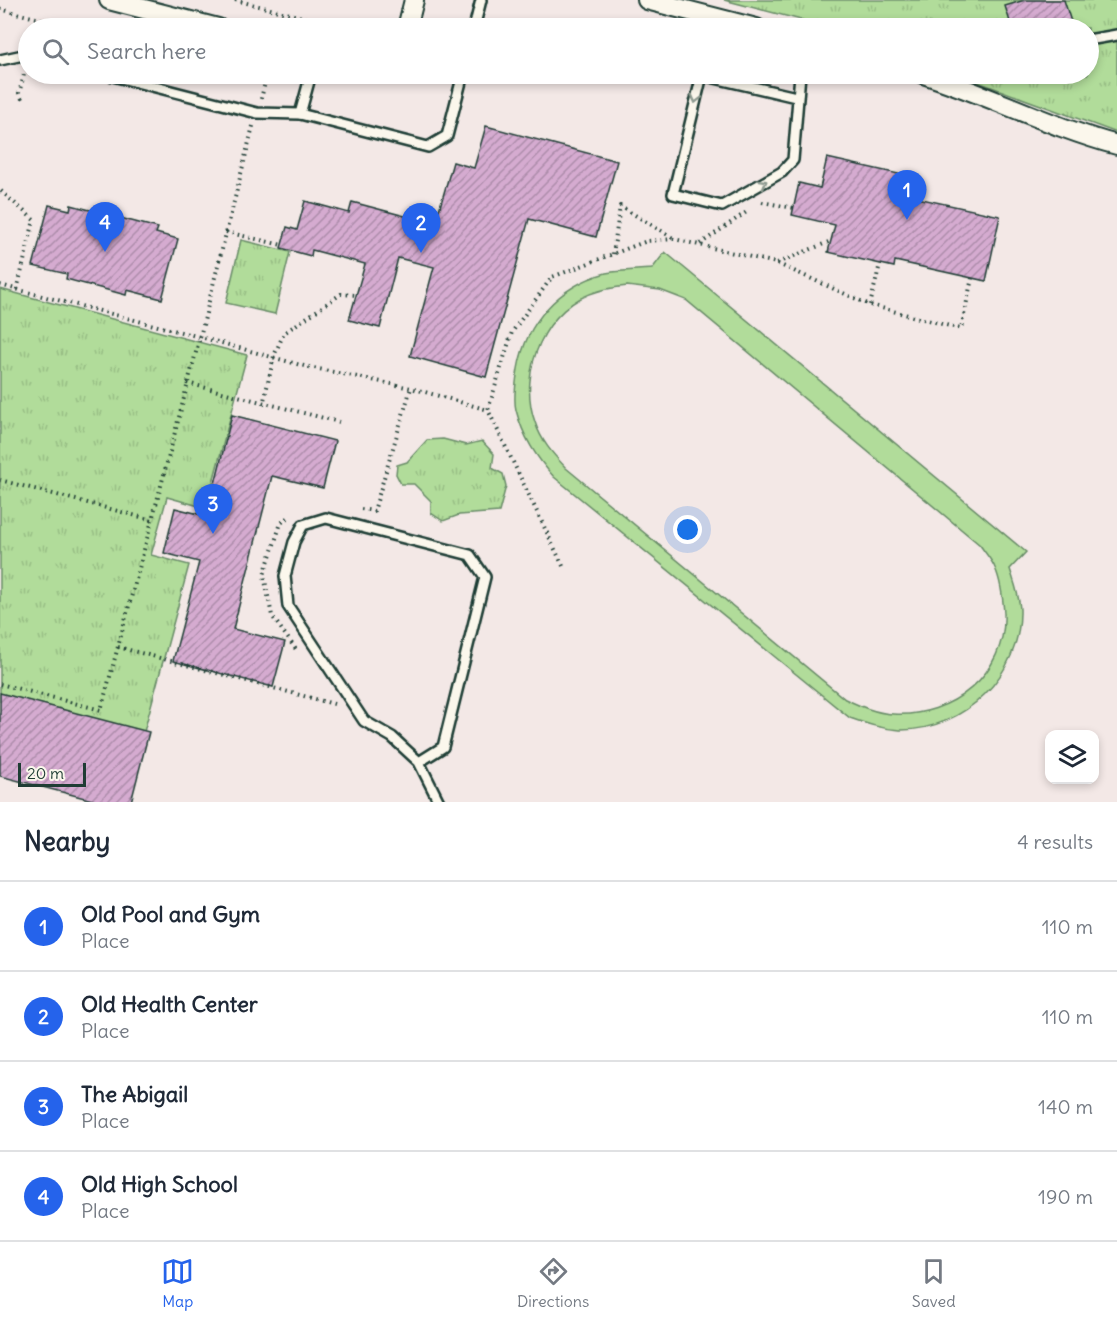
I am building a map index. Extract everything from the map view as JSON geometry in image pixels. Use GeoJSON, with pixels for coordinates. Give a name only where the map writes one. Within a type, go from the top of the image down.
{"type":"FeatureCollection","features":[{"type":"Feature","properties":{"kind":"street"},"geometry":{"type":"LineString","coordinates":[[109,0],[179,18]]}},
{"type":"Feature","properties":{"kind":"street"},"geometry":{"type":"LineString","coordinates":[[410,18],[414,0]]}},
{"type":"Feature","properties":{"kind":"street"},"geometry":{"type":"LineString","coordinates":[[647,0],[717,18]]}},
{"type":"Feature","properties":{"kind":"street"},"geometry":{"type":"LineString","coordinates":[[954,84],[1078,134],[1117,145]]}},
{"type":"Feature","properties":{"kind":"lane"},"geometry":{"type":"LineString","coordinates":[[476,18],[481,0]]}},
{"type":"Feature","properties":{"kind":"lane"},"geometry":{"type":"LineString","coordinates":[[1099,38],[1117,35]]}},
{"type":"Feature","properties":{"kind":"lane"},"geometry":{"type":"LineString","coordinates":[[0,60],[18,56]]}},
{"type":"Feature","properties":{"kind":"lane"},"geometry":{"type":"LineString","coordinates":[[145,84],[257,112],[300,114],[428,147],[447,136],[460,84]]}},
{"type":"Feature","properties":{"kind":"lane"},"geometry":{"type":"LineString","coordinates":[[300,114],[308,84]]}},
{"type":"Feature","properties":{"kind":"lane"},"geometry":{"type":"LineString","coordinates":[[700,84],[673,194],[722,206],[782,172],[793,160],[798,84]]}},
{"type":"Feature","properties":{"kind":"lane"},"geometry":{"type":"LineString","coordinates":[[740,84],[796,97]]}},
{"type":"Feature","properties":{"kind":"lane"},"geometry":{"type":"LineString","coordinates":[[419,762],[443,747],[485,577],[470,555],[326,518],[303,525],[294,542],[285,576],[288,606],[364,721],[393,737],[419,762],[439,802]]}},
{"type":"Feature","properties":{"kind":"path"},"geometry":{"type":"LineString","coordinates":[[235,0],[304,18]]}},
{"type":"Feature","properties":{"kind":"path"},"geometry":{"type":"LineString","coordinates":[[0,9],[36,18]]}},
{"type":"Feature","properties":{"kind":"path"},"geometry":{"type":"LineString","coordinates":[[282,18],[283,13]]}},
{"type":"Feature","properties":{"kind":"path"},"geometry":{"type":"LineString","coordinates":[[21,84],[18,93],[22,99]]}},
{"type":"Feature","properties":{"kind":"path"},"geometry":{"type":"LineString","coordinates":[[0,684],[101,710],[265,84]]}},
{"type":"Feature","properties":{"kind":"path"},"geometry":{"type":"LineString","coordinates":[[1,191],[34,220],[17,290]]}},
{"type":"Feature","properties":{"kind":"path"},"geometry":{"type":"LineString","coordinates":[[699,245],[763,202],[794,208]]}},
{"type":"Feature","properties":{"kind":"path"},"geometry":{"type":"LineString","coordinates":[[613,254],[621,206],[674,239]]}},
{"type":"Feature","properties":{"kind":"path"},"geometry":{"type":"LineString","coordinates":[[226,232],[282,245]]}},
{"type":"Feature","properties":{"kind":"path"},"geometry":{"type":"LineString","coordinates":[[563,566],[488,410],[512,332],[552,277],[647,241],[674,239],[776,263],[870,305],[962,329],[972,278]]}},
{"type":"Feature","properties":{"kind":"path"},"geometry":{"type":"LineString","coordinates":[[776,263],[831,241]]}},
{"type":"Feature","properties":{"kind":"path"},"geometry":{"type":"LineString","coordinates":[[870,305],[880,264]]}},
{"type":"Feature","properties":{"kind":"path"},"geometry":{"type":"LineString","coordinates":[[0,285],[274,356],[304,366],[411,388],[488,410]]}},
{"type":"Feature","properties":{"kind":"path"},"geometry":{"type":"LineString","coordinates":[[263,405],[274,356],[284,333],[341,294],[356,295]]}},
{"type":"Feature","properties":{"kind":"path"},"geometry":{"type":"LineString","coordinates":[[187,384],[263,405],[339,422]]}},
{"type":"Feature","properties":{"kind":"path"},"geometry":{"type":"LineString","coordinates":[[354,507],[374,512],[411,388]]}},
{"type":"Feature","properties":{"kind":"path"},"geometry":{"type":"LineString","coordinates":[[0,480],[152,520]]}},
{"type":"Feature","properties":{"kind":"path"},"geometry":{"type":"LineString","coordinates":[[297,512],[281,523],[264,575],[272,616],[300,655]]}},
{"type":"Feature","properties":{"kind":"path"},"geometry":{"type":"LineString","coordinates":[[118,648],[334,704],[327,694]]}},
{"type":"Feature","properties":{"kind":"green space"},"geometry":{"type":"Polygon","coordinates":[[[724,0],[1117,0],[1117,133],[983,84],[1099,84],[1099,18],[793,18],[724,0]]]}},
{"type":"Feature","properties":{"kind":"green space"},"geometry":{"type":"Polygon","coordinates":[[[241,240],[290,252],[275,314],[226,303],[241,240]]]}},
{"type":"Feature","properties":{"kind":"green space"},"geometry":{"type":"Polygon","coordinates":[[[665,252],[1026,552],[1010,569],[1020,609],[1018,633],[1011,655],[1000,676],[985,694],[967,709],[946,721],[924,728],[900,730],[850,718],[554,477],[541,462],[526,438],[515,405],[515,389],[522,352],[537,321],[560,297],[589,279],[606,273],[652,269],[665,252]],[[627,286],[599,291],[580,299],[564,310],[550,325],[533,362],[530,403],[535,422],[552,452],[566,468],[845,699],[880,712],[915,713],[954,700],[971,688],[985,673],[996,655],[1002,635],[1004,613],[997,573],[980,545],[686,300],[660,290],[627,286]]]}},
{"type":"Feature","properties":{"kind":"green space"},"geometry":{"type":"Polygon","coordinates":[[[0,289],[247,355],[206,508],[167,497],[151,555],[189,565],[142,739],[0,701],[0,289]]]}},
{"type":"Feature","properties":{"kind":"green space"},"geometry":{"type":"Polygon","coordinates":[[[443,439],[466,445],[482,441],[494,454],[492,468],[503,474],[506,486],[499,512],[459,515],[443,521],[431,513],[431,501],[414,484],[401,484],[396,474],[397,465],[407,462],[427,440],[443,439]]]}},
{"type":"Feature","properties":{"kind":"building"},"geometry":{"type":"Polygon","coordinates":[[[1025,0],[1064,0],[1070,18],[1009,18],[1005,6],[1025,0]]]}},
{"type":"Feature","properties":{"kind":"building"},"geometry":{"type":"Polygon","coordinates":[[[486,126],[617,161],[596,237],[529,219],[486,377],[410,356],[434,267],[398,258],[380,328],[349,320],[365,264],[312,250],[311,256],[281,248],[287,227],[297,230],[305,201],[349,213],[352,202],[435,224],[453,162],[474,168],[486,126]]]}},
{"type":"Feature","properties":{"kind":"building"},"geometry":{"type":"Polygon","coordinates":[[[827,158],[912,177],[908,196],[1000,216],[986,281],[895,261],[894,267],[828,252],[835,225],[792,215],[799,183],[820,188],[827,158]]]}},
{"type":"Feature","properties":{"kind":"building"},"geometry":{"type":"Polygon","coordinates":[[[49,205],[70,210],[71,205],[158,228],[156,233],[178,239],[162,299],[127,290],[126,295],[66,279],[67,274],[33,266],[49,205]]]}},
{"type":"Feature","properties":{"kind":"building"},"geometry":{"type":"Polygon","coordinates":[[[232,415],[335,441],[323,488],[272,476],[233,629],[285,642],[273,687],[173,661],[199,562],[164,553],[175,508],[207,516],[232,415]]]}},
{"type":"Feature","properties":{"kind":"building"},"geometry":{"type":"Polygon","coordinates":[[[0,693],[149,732],[131,802],[100,802],[0,776],[0,693]]]}},
{"type":"Feature","properties":{"kind":"place","name":"Old Pool and Gym"},"geometry":{"type":"Point","coordinates":[907,220]}},
{"type":"Feature","properties":{"kind":"place","name":"Old High School"},"geometry":{"type":"Point","coordinates":[105,252]}},
{"type":"Feature","properties":{"kind":"place","name":"Old Health Center"},"geometry":{"type":"Point","coordinates":[421,253]}},
{"type":"Feature","properties":{"kind":"place","name":"The Abigail"},"geometry":{"type":"Point","coordinates":[213,534]}}]}
